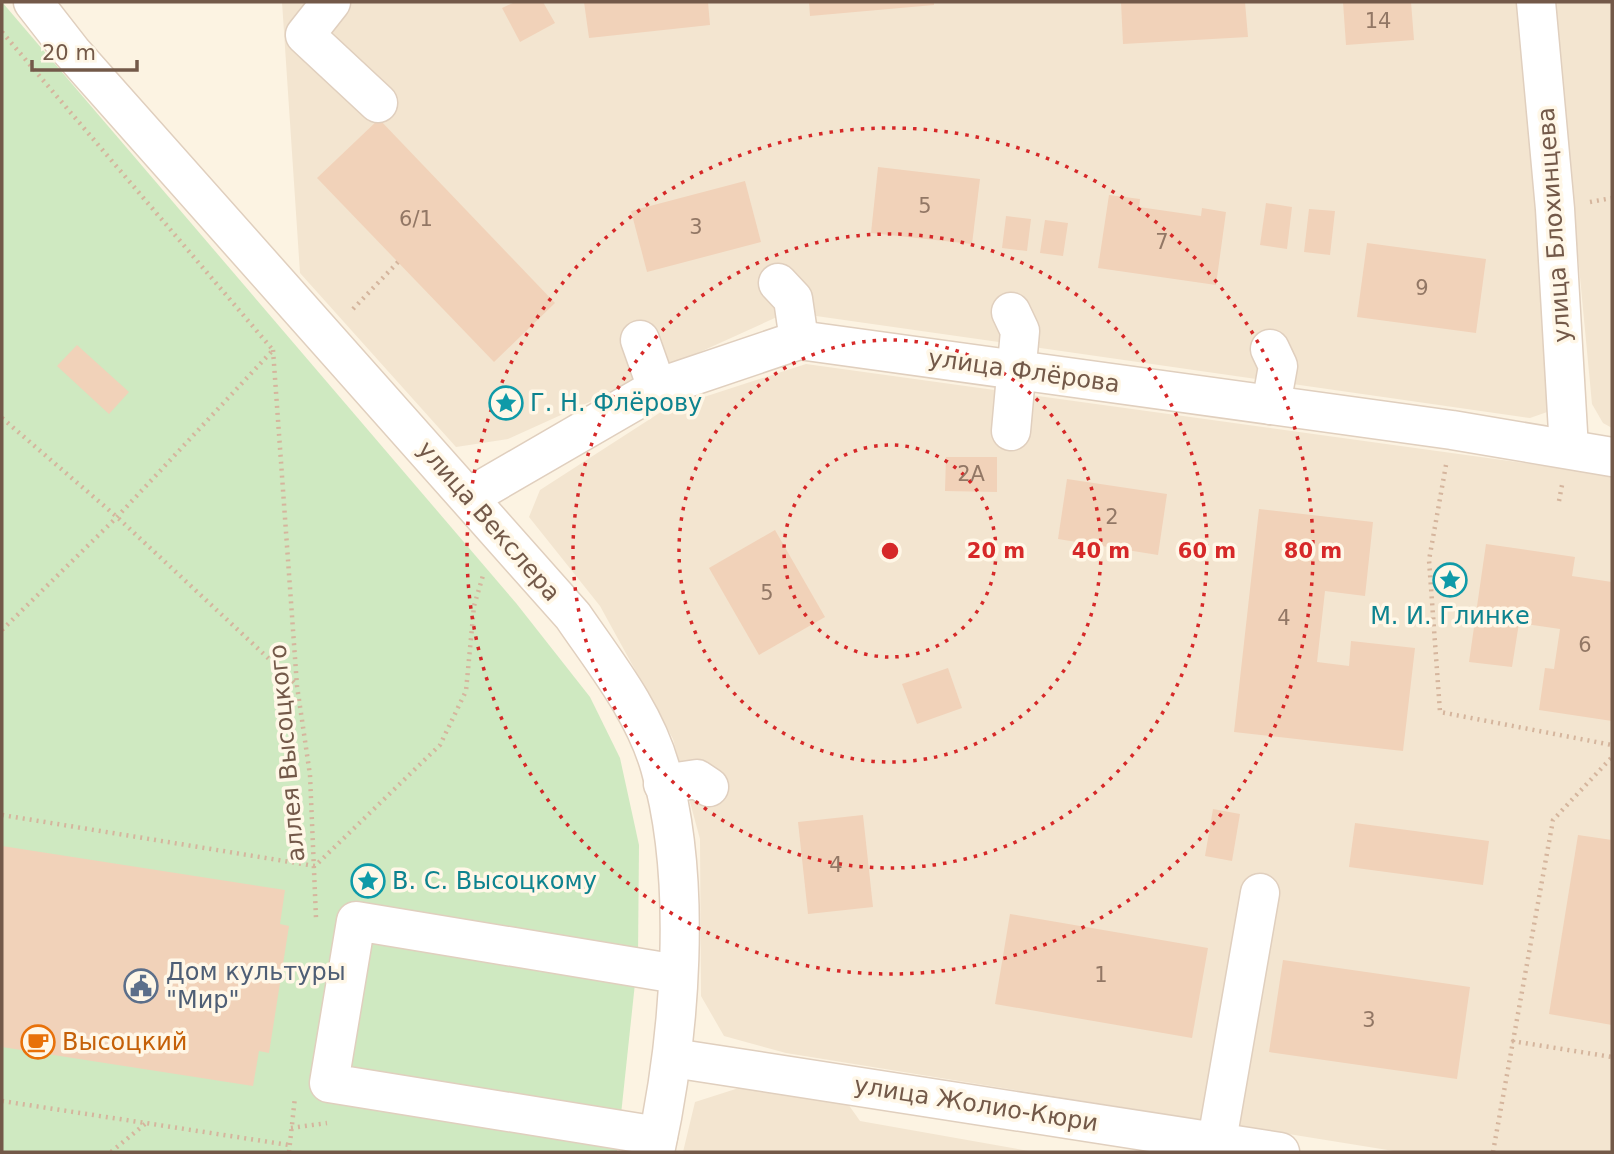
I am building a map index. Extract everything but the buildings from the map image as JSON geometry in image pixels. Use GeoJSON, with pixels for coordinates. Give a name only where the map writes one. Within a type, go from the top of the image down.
{"type":"FeatureCollection","features":[{"type":"Feature","properties":{"kind":"street","name":"улица Векслера"},"geometry":{"type":"LineString","coordinates":[[33,2],[72,52],[573,615],[631,701],[660,766],[693,779],[676,849],[677,974],[673,1058],[657,1144]]}},
{"type":"Feature","properties":{"kind":"street"},"geometry":{"type":"LineString","coordinates":[[331,2],[304,35],[378,103]]}},
{"type":"Feature","properties":{"kind":"street","name":"улица Блохинцева"},"geometry":{"type":"LineString","coordinates":[[1536,2],[1555,209],[1569,449]]}},
{"type":"Feature","properties":{"kind":"street"},"geometry":{"type":"LineString","coordinates":[[793,288],[799,340]]}},
{"type":"Feature","properties":{"kind":"street"},"geometry":{"type":"LineString","coordinates":[[1012,431],[1023,319]]}},
{"type":"Feature","properties":{"kind":"street"},"geometry":{"type":"LineString","coordinates":[[640,340],[657,388]]}},
{"type":"Feature","properties":{"kind":"street","name":"улица Флёрова"},"geometry":{"type":"LineString","coordinates":[[469,497],[657,388],[799,340],[1452,430],[1612,457]]}},
{"type":"Feature","properties":{"kind":"street"},"geometry":{"type":"LineString","coordinates":[[1271,405],[1281,356]]}},
{"type":"Feature","properties":{"kind":"street"},"geometry":{"type":"LineString","coordinates":[[1216,1147],[1260,893]]}},
{"type":"Feature","properties":{"kind":"street"},"geometry":{"type":"LineString","coordinates":[[657,1144],[329,1083],[356,921],[677,974]]}},
{"type":"Feature","properties":{"kind":"street","name":"улица Жолио-Кюри"},"geometry":{"type":"LineString","coordinates":[[673,1058],[1216,1147],[1280,1152]]}},
{"type":"Feature","properties":{"kind":"path"},"geometry":{"type":"LineString","coordinates":[[2,32],[273,350],[117,517],[2,630]]}},
{"type":"Feature","properties":{"kind":"path"},"geometry":{"type":"LineString","coordinates":[[353,309],[399,261]]}},
{"type":"Feature","properties":{"kind":"path","name":"аллея Высоцкого"},"geometry":{"type":"LineString","coordinates":[[273,350],[297,686],[310,775],[315,925]]}},
{"type":"Feature","properties":{"kind":"path"},"geometry":{"type":"LineString","coordinates":[[2,418],[117,517],[297,686]]}},
{"type":"Feature","properties":{"kind":"path"},"geometry":{"type":"LineString","coordinates":[[1452,430],[1429,560],[1440,712],[1612,745]]}},
{"type":"Feature","properties":{"kind":"path"},"geometry":{"type":"LineString","coordinates":[[2,815],[315,866],[440,746],[466,691],[474,607],[499,531]]}},
{"type":"Feature","properties":{"kind":"path"},"geometry":{"type":"LineString","coordinates":[[1493,1152],[1553,820],[1612,757]]}},
{"type":"Feature","properties":{"kind":"path"},"geometry":{"type":"LineString","coordinates":[[1512,1041],[1612,1057]]}},
{"type":"Feature","properties":{"kind":"path"},"geometry":{"type":"LineString","coordinates":[[289,1152],[296,1087]]}},
{"type":"Feature","properties":{"kind":"path"},"geometry":{"type":"LineString","coordinates":[[2,1101],[289,1145]]}},
{"type":"Feature","properties":{"kind":"path"},"geometry":{"type":"LineString","coordinates":[[111,1152],[145,1124]]}},
{"type":"Feature","properties":{"kind":"shaded area"},"geometry":{"type":"Polygon","coordinates":[[[282,2],[1520,2],[1551,387],[1550,411],[1530,418],[788,312],[508,439],[456,447],[300,273],[282,2]]]}},
{"type":"Feature","properties":{"kind":"shaded area"},"geometry":{"type":"Polygon","coordinates":[[[1554,2],[1612,2],[1612,428],[1603,423],[1592,404],[1554,2]]]}},
{"type":"Feature","properties":{"kind":"shaded area"},"geometry":{"type":"Polygon","coordinates":[[[806,364],[1612,475],[1612,1152],[1400,1152],[786,1053],[724,1036],[701,996],[700,839],[673,739],[600,606],[529,517],[540,490],[664,410],[806,364]]]}},
{"type":"Feature","properties":{"kind":"shaded area"},"geometry":{"type":"Polygon","coordinates":[[[742,1087],[848,1104],[860,1121],[1035,1152],[683,1152],[695,1102],[742,1087]]]}},
{"type":"Feature","properties":{"kind":"green space"},"geometry":{"type":"Polygon","coordinates":[[[2,2],[516,603],[590,697],[620,758],[639,845],[638,955],[617,1152],[2,1152],[2,2]]]}},
{"type":"Feature","properties":{"kind":"place","name":"Г. Н. Флёрову"},"geometry":{"type":"Point","coordinates":[506,403]}},
{"type":"Feature","properties":{"kind":"place","name":"М. И. Глинке"},"geometry":{"type":"Point","coordinates":[1450,580]}},
{"type":"Feature","properties":{"kind":"place","name":"В. С. Высоцкому"},"geometry":{"type":"Point","coordinates":[368,881]}},
{"type":"Feature","properties":{"kind":"place","name":"Дом культуры \"Мир\""},"geometry":{"type":"Point","coordinates":[141,986]}},
{"type":"Feature","properties":{"kind":"place","name":"Высоцкий"},"geometry":{"type":"Point","coordinates":[38,1042]}}]}
